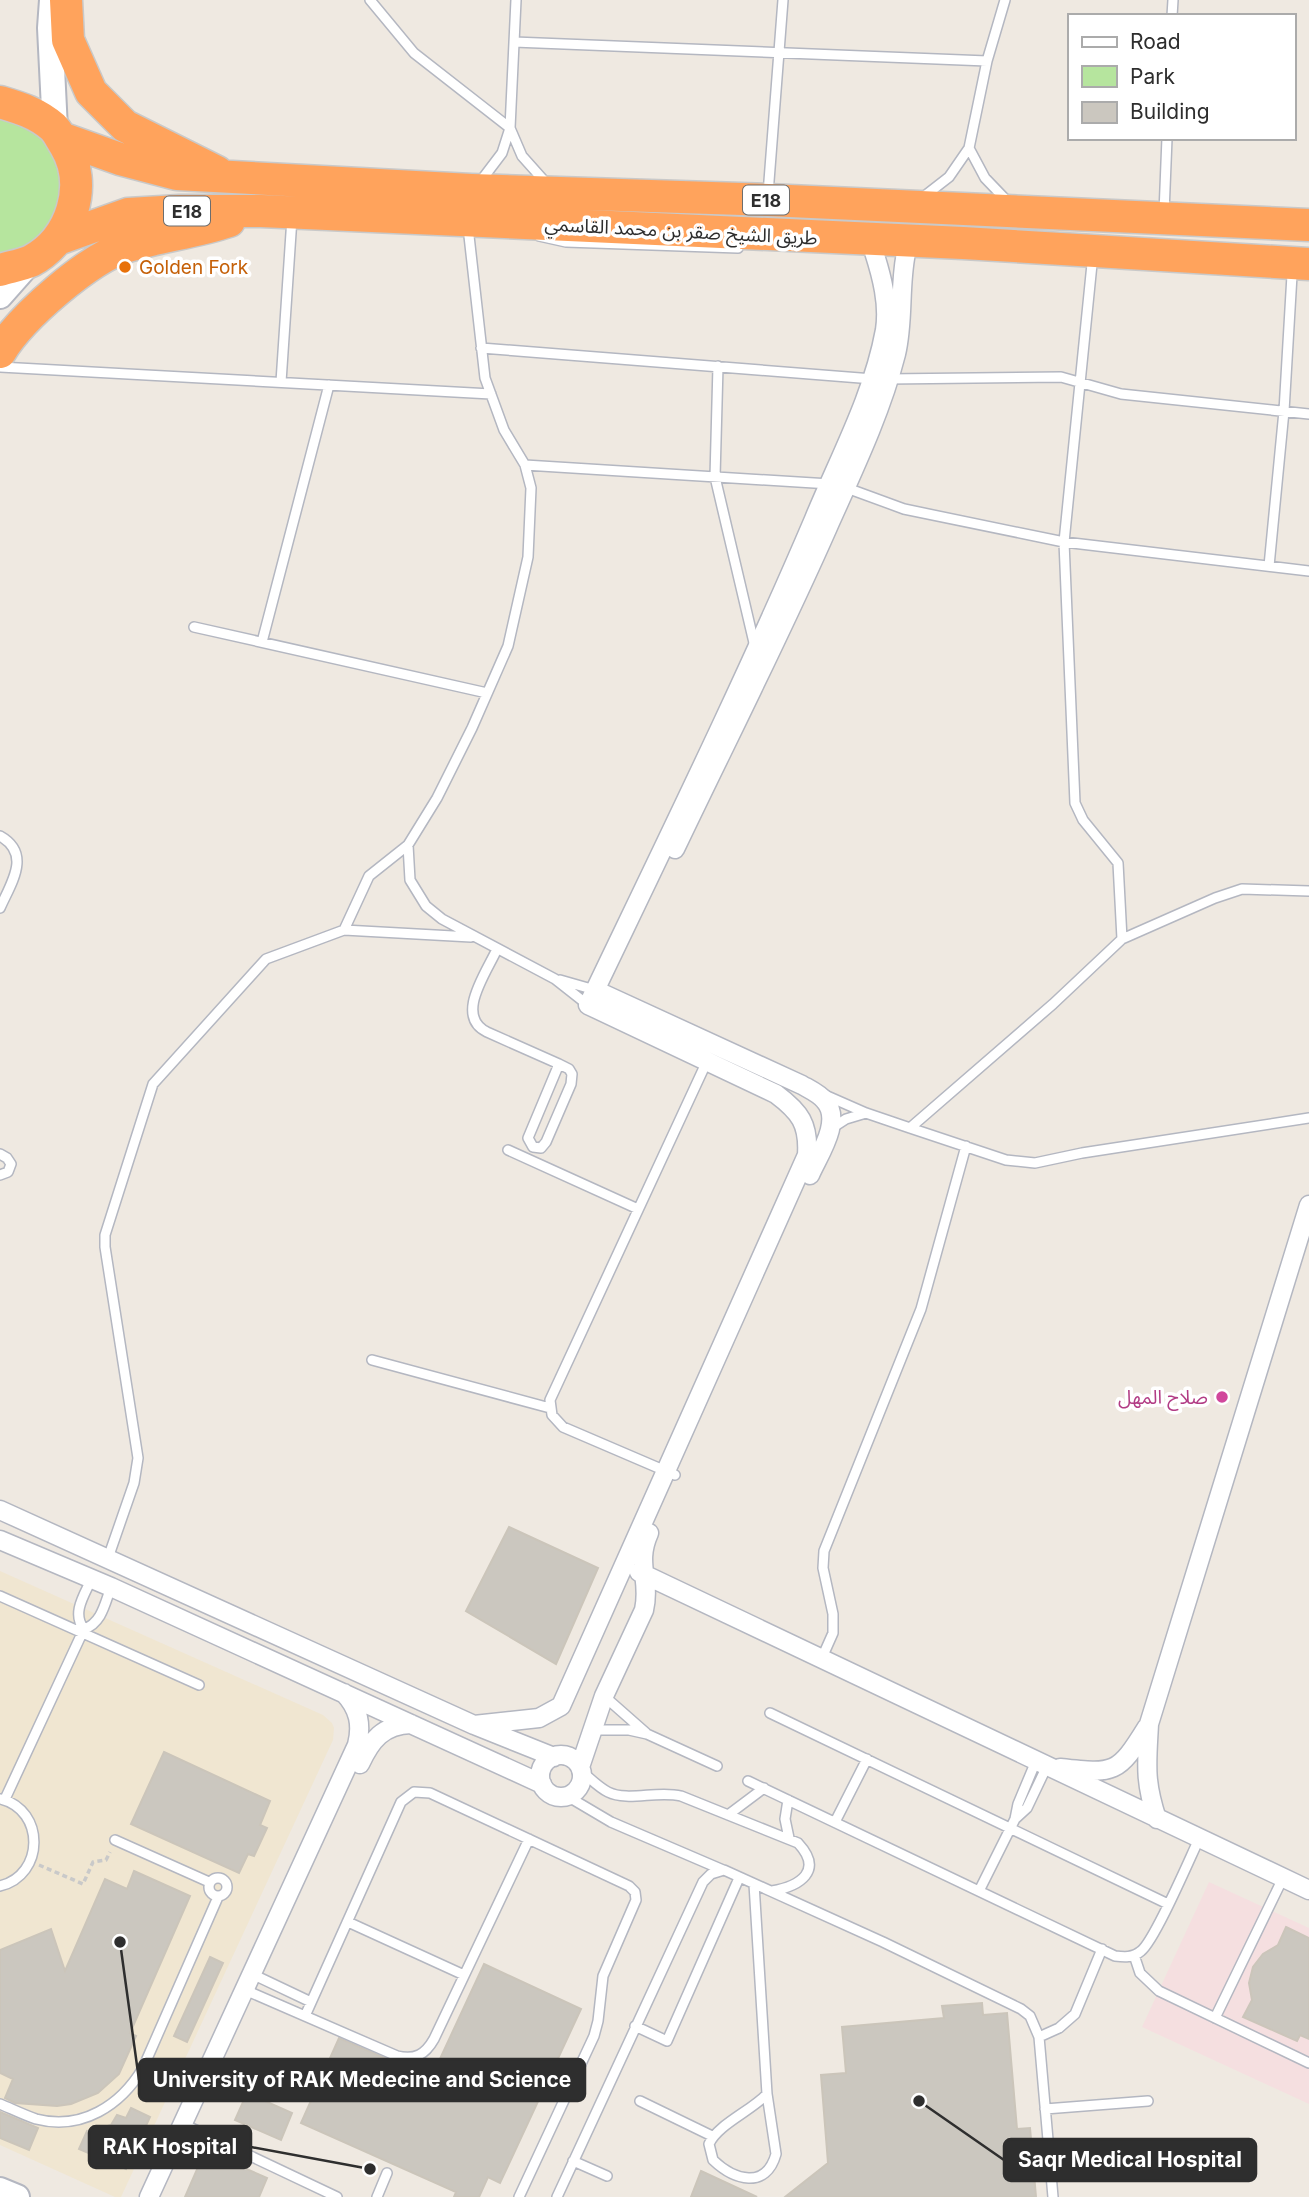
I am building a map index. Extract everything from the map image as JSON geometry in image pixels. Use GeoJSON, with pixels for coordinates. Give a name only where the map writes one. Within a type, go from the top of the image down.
{"type":"FeatureCollection","features":[{"type":"Feature","properties":{"kind":"highway"},"geometry":{"type":"LineString","coordinates":[[66,0],[68,40],[91,92],[125,126],[223,175]]}},
{"type":"Feature","properties":{"kind":"highway","name":"طريق الشيخ صقر بن محمد القاسمي"},"geometry":{"type":"LineString","coordinates":[[0,103],[29,110],[58,133],[120,159],[177,174],[471,190],[768,200],[1309,225]]}},
{"type":"Feature","properties":{"kind":"highway"},"geometry":{"type":"LineString","coordinates":[[0,270],[31,261],[58,239],[72,212],[77,183],[75,167],[58,133]]}},
{"type":"Feature","properties":{"kind":"highway","name":"طريق الشيخ صقر بن محمد القاسمي"},"geometry":{"type":"LineString","coordinates":[[58,239],[128,214],[261,211],[963,243],[1300,269]]}},
{"type":"Feature","properties":{"kind":"highway"},"geometry":{"type":"LineString","coordinates":[[0,352],[7,340],[37,310],[98,260],[126,247],[198,231],[261,211]]}},
{"type":"Feature","properties":{"kind":"main road"},"geometry":{"type":"LineString","coordinates":[[52,0],[50,28],[58,133]]}},
{"type":"Feature","properties":{"kind":"main road"},"geometry":{"type":"LineString","coordinates":[[0,296],[31,261]]}},
{"type":"Feature","properties":{"kind":"main road"},"geometry":{"type":"LineString","coordinates":[[0,2190],[17,2197]]}},
{"type":"Feature","properties":{"kind":"street"},"geometry":{"type":"LineString","coordinates":[[873,252],[881,276],[886,309],[880,379]]}},
{"type":"Feature","properties":{"kind":"street"},"geometry":{"type":"LineString","coordinates":[[474,1725],[539,1718],[561,1706],[624,1565],[831,1129],[831,1113],[826,1101],[802,1084],[711,1053],[597,1000],[759,659],[781,597],[837,486],[900,332],[901,281],[907,253]]}},
{"type":"Feature","properties":{"kind":"street"},"geometry":{"type":"LineString","coordinates":[[0,1541],[92,1578],[542,1784],[552,1795],[567,1796],[579,1788],[591,1730],[644,1610],[647,1583],[643,1575],[642,1554],[646,1538],[670,1473],[807,1155],[808,1138],[805,1126],[794,1107],[711,1053]]}},
{"type":"Feature","properties":{"kind":"street"},"geometry":{"type":"LineString","coordinates":[[1157,1819],[1146,1775],[1149,1724],[1309,1205]]}},
{"type":"Feature","properties":{"kind":"street"},"geometry":{"type":"LineString","coordinates":[[0,1510],[474,1725],[554,1757]]}},
{"type":"Feature","properties":{"kind":"street"},"geometry":{"type":"LineString","coordinates":[[624,1565],[1309,1890]]}},
{"type":"Feature","properties":{"kind":"street"},"geometry":{"type":"LineString","coordinates":[[253,1984],[357,1745],[360,1734],[357,1712],[344,1693]]}},
{"type":"Feature","properties":{"kind":"street"},"geometry":{"type":"LineString","coordinates":[[160,2197],[187,2127],[366,1750],[380,1733],[400,1725],[411,1724]]}},
{"type":"Feature","properties":{"kind":"street"},"geometry":{"type":"LineString","coordinates":[[1042,1764],[1096,1772],[1115,1768],[1129,1756],[1149,1724]]}},
{"type":"Feature","properties":{"kind":"street"},"geometry":{"type":"LineString","coordinates":[[542,1784],[541,1771],[554,1757],[573,1759],[581,1769]]}},
{"type":"Feature","properties":{"kind":"street"},"geometry":{"type":"LineString","coordinates":[[149,2197],[187,2127]]}},
{"type":"Feature","properties":{"kind":"lane"},"geometry":{"type":"LineString","coordinates":[[370,0],[414,53],[510,128],[530,167],[561,192]]}},
{"type":"Feature","properties":{"kind":"lane"},"geometry":{"type":"LineString","coordinates":[[471,190],[495,163],[505,145],[510,128],[516,0]]}},
{"type":"Feature","properties":{"kind":"lane"},"geometry":{"type":"LineString","coordinates":[[768,200],[783,0]]}},
{"type":"Feature","properties":{"kind":"lane"},"geometry":{"type":"LineString","coordinates":[[907,206],[943,182],[970,148],[987,61],[1005,0]]}},
{"type":"Feature","properties":{"kind":"lane"},"geometry":{"type":"LineString","coordinates":[[514,42],[987,61]]}},
{"type":"Feature","properties":{"kind":"lane"},"geometry":{"type":"LineString","coordinates":[[1164,218],[1167,140]]}},
{"type":"Feature","properties":{"kind":"lane"},"geometry":{"type":"LineString","coordinates":[[970,148],[985,178],[1020,211]]}},
{"type":"Feature","properties":{"kind":"lane"},"geometry":{"type":"LineString","coordinates":[[281,382],[292,212]]}},
{"type":"Feature","properties":{"kind":"lane"},"geometry":{"type":"LineString","coordinates":[[344,930],[369,876],[408,845],[437,798],[508,646],[528,557],[531,488],[525,465],[504,430],[485,378],[467,221]]}},
{"type":"Feature","properties":{"kind":"lane"},"geometry":{"type":"LineString","coordinates":[[517,223],[540,237],[566,242],[742,248]]}},
{"type":"Feature","properties":{"kind":"lane"},"geometry":{"type":"LineString","coordinates":[[1079,263],[1105,264]]}},
{"type":"Feature","properties":{"kind":"lane"},"geometry":{"type":"LineString","coordinates":[[1092,264],[1064,542],[1075,803],[1083,820],[1118,863],[1122,939]]}},
{"type":"Feature","properties":{"kind":"lane"},"geometry":{"type":"LineString","coordinates":[[1269,566],[1283,411],[1300,269]]}},
{"type":"Feature","properties":{"kind":"lane"},"geometry":{"type":"LineString","coordinates":[[1278,275],[1300,269],[1309,272]]}},
{"type":"Feature","properties":{"kind":"lane"},"geometry":{"type":"LineString","coordinates":[[481,348],[880,379],[1061,377],[1121,394],[1309,414]]}},
{"type":"Feature","properties":{"kind":"lane"},"geometry":{"type":"LineString","coordinates":[[718,366],[715,477],[759,659]]}},
{"type":"Feature","properties":{"kind":"lane"},"geometry":{"type":"LineString","coordinates":[[0,367],[491,394]]}},
{"type":"Feature","properties":{"kind":"lane"},"geometry":{"type":"LineString","coordinates":[[262,642],[329,385]]}},
{"type":"Feature","properties":{"kind":"lane"},"geometry":{"type":"LineString","coordinates":[[525,465],[837,486],[904,509],[1064,542],[1309,570]]}},
{"type":"Feature","properties":{"kind":"lane"},"geometry":{"type":"LineString","coordinates":[[194,627],[487,693]]}},
{"type":"Feature","properties":{"kind":"lane"},"geometry":{"type":"LineString","coordinates":[[0,835],[11,843],[18,860],[17,870],[0,908]]}},
{"type":"Feature","properties":{"kind":"lane"},"geometry":{"type":"LineString","coordinates":[[408,845],[410,880],[426,906],[442,919],[476,938],[597,1000]]}},
{"type":"Feature","properties":{"kind":"lane"},"geometry":{"type":"LineString","coordinates":[[910,1128],[1122,939],[1242,889],[1309,891]]}},
{"type":"Feature","properties":{"kind":"lane"},"geometry":{"type":"LineString","coordinates":[[108,1558],[134,1483],[138,1458],[105,1235],[153,1084],[266,960],[344,930],[476,938]]}},
{"type":"Feature","properties":{"kind":"lane"},"geometry":{"type":"LineString","coordinates":[[497,949],[471,1007],[475,1023],[480,1028],[558,1063],[572,1074],[571,1084],[544,1145],[533,1147],[528,1138],[558,1063]]}},
{"type":"Feature","properties":{"kind":"lane"},"geometry":{"type":"LineString","coordinates":[[555,979],[597,1000]]}},
{"type":"Feature","properties":{"kind":"lane"},"geometry":{"type":"LineString","coordinates":[[670,1473],[563,1427],[557,1422],[550,1408],[552,1393],[711,1053]]}},
{"type":"Feature","properties":{"kind":"lane"},"geometry":{"type":"LineString","coordinates":[[802,1084],[866,1113],[910,1128],[1006,1160],[1035,1163],[1309,1118]]}},
{"type":"Feature","properties":{"kind":"lane"},"geometry":{"type":"LineString","coordinates":[[831,1129],[846,1119],[866,1113]]}},
{"type":"Feature","properties":{"kind":"lane"},"geometry":{"type":"LineString","coordinates":[[821,1660],[833,1633],[833,1614],[822,1567],[824,1551],[921,1309],[966,1146]]}},
{"type":"Feature","properties":{"kind":"lane"},"geometry":{"type":"LineString","coordinates":[[508,1150],[638,1209]]}},
{"type":"Feature","properties":{"kind":"lane"},"geometry":{"type":"LineString","coordinates":[[0,1154],[7,1157],[11,1164],[8,1172],[0,1175]]}},
{"type":"Feature","properties":{"kind":"lane"},"geometry":{"type":"LineString","coordinates":[[372,1360],[550,1408]]}},
{"type":"Feature","properties":{"kind":"lane"},"geometry":{"type":"LineString","coordinates":[[83,1631],[78,1612],[92,1578]]}},
{"type":"Feature","properties":{"kind":"lane"},"geometry":{"type":"LineString","coordinates":[[0,1886],[16,1880],[31,1861],[35,1837],[25,1814],[2,1799],[83,1631],[99,1619],[111,1587]]}},
{"type":"Feature","properties":{"kind":"lane"},"geometry":{"type":"LineString","coordinates":[[0,1596],[199,1685]]}},
{"type":"Feature","properties":{"kind":"lane"},"geometry":{"type":"LineString","coordinates":[[604,1696],[647,1734]]}},
{"type":"Feature","properties":{"kind":"lane"},"geometry":{"type":"LineString","coordinates":[[770,1713],[1167,1904]]}},
{"type":"Feature","properties":{"kind":"lane"},"geometry":{"type":"LineString","coordinates":[[591,1730],[629,1730],[647,1734],[717,1766]]}},
{"type":"Feature","properties":{"kind":"lane"},"geometry":{"type":"LineString","coordinates":[[835,1822],[867,1759]]}},
{"type":"Feature","properties":{"kind":"lane"},"geometry":{"type":"LineString","coordinates":[[979,1891],[1015,1819],[1027,1808],[1042,1764]]}},
{"type":"Feature","properties":{"kind":"lane"},"geometry":{"type":"LineString","coordinates":[[581,1769],[600,1788],[612,1794],[672,1794],[799,1843],[806,1852],[809,1863],[807,1874],[799,1883],[771,1891]]}},
{"type":"Feature","properties":{"kind":"lane"},"geometry":{"type":"LineString","coordinates":[[748,1781],[1115,1955],[1134,1955],[1149,1943],[1199,1839]]}},
{"type":"Feature","properties":{"kind":"lane"},"geometry":{"type":"LineString","coordinates":[[728,1815],[764,1788]]}},
{"type":"Feature","properties":{"kind":"lane"},"geometry":{"type":"LineString","coordinates":[[305,2016],[401,1802],[414,1792],[430,1793],[629,1886],[635,1892],[634,1908],[606,1964],[594,2036],[519,2197]]}},
{"type":"Feature","properties":{"kind":"lane"},"geometry":{"type":"LineString","coordinates":[[567,1796],[611,1822],[771,1891],[1021,2009],[1036,2026],[1039,2037],[1053,2197]]}},
{"type":"Feature","properties":{"kind":"lane"},"geometry":{"type":"LineString","coordinates":[[788,1800],[785,1819],[789,1838]]}},
{"type":"Feature","properties":{"kind":"lane"},"geometry":{"type":"LineString","coordinates":[[253,1984],[305,2016],[397,2056],[419,2056],[428,2049],[434,2039],[529,1839]]}},
{"type":"Feature","properties":{"kind":"lane"},"geometry":{"type":"LineString","coordinates":[[115,1840],[209,1882]]}},
{"type":"Feature","properties":{"kind":"lane"},"geometry":{"type":"LineString","coordinates":[[557,2197],[703,1882],[711,1874],[724,1870]]}},
{"type":"Feature","properties":{"kind":"lane"},"geometry":{"type":"LineString","coordinates":[[0,2104],[38,2119],[59,2122],[100,2112],[117,2101],[132,2086],[143,2068],[218,1897],[226,1892],[226,1882],[218,1877],[209,1882]]}},
{"type":"Feature","properties":{"kind":"lane"},"geometry":{"type":"LineString","coordinates":[[635,2026],[667,2041],[739,1878]]}},
{"type":"Feature","properties":{"kind":"lane"},"geometry":{"type":"LineString","coordinates":[[1215,2018],[1283,1878]]}},
{"type":"Feature","properties":{"kind":"lane"},"geometry":{"type":"LineString","coordinates":[[209,1882],[209,1892],[218,1897]]}},
{"type":"Feature","properties":{"kind":"lane"},"geometry":{"type":"LineString","coordinates":[[754,1884],[767,2094],[776,2154],[769,2169],[749,2180],[735,2176],[713,2160],[709,2144],[712,2136],[767,2094]]}},
{"type":"Feature","properties":{"kind":"lane"},"geometry":{"type":"LineString","coordinates":[[348,1922],[464,1975]]}},
{"type":"Feature","properties":{"kind":"lane"},"geometry":{"type":"LineString","coordinates":[[1039,2037],[1059,2028],[1075,2014],[1102,1950]]}},
{"type":"Feature","properties":{"kind":"lane"},"geometry":{"type":"LineString","coordinates":[[1134,1955],[1140,1973],[1152,1986],[1309,2063]]}},
{"type":"Feature","properties":{"kind":"lane"},"geometry":{"type":"LineString","coordinates":[[253,1984],[311,2002]]}},
{"type":"Feature","properties":{"kind":"lane"},"geometry":{"type":"LineString","coordinates":[[640,2101],[712,2136]]}},
{"type":"Feature","properties":{"kind":"lane"},"geometry":{"type":"LineString","coordinates":[[1045,2109],[1148,2101]]}},
{"type":"Feature","properties":{"kind":"lane"},"geometry":{"type":"LineString","coordinates":[[187,2127],[337,2197]]}},
{"type":"Feature","properties":{"kind":"lane"},"geometry":{"type":"LineString","coordinates":[[573,2161],[607,2176]]}},
{"type":"Feature","properties":{"kind":"lane"},"geometry":{"type":"LineString","coordinates":[[377,2197],[387,2173]]}},
{"type":"Feature","properties":{"kind":"path"},"geometry":{"type":"LineString","coordinates":[[31,1861],[83,1884],[93,1862],[106,1860],[115,1840]]}},
{"type":"Feature","properties":{"kind":"shaded area"},"geometry":{"type":"Polygon","coordinates":[[[0,1571],[323,1715],[334,1728],[333,1740],[121,2197],[115,2197],[0,2145],[0,1571]]]}},
{"type":"Feature","properties":{"kind":"shaded area"},"geometry":{"type":"Polygon","coordinates":[[[1209,1882],[1309,1928],[1309,2104],[1142,2027],[1209,1882]]]}},
{"type":"Feature","properties":{"kind":"green space"},"geometry":{"type":"Polygon","coordinates":[[[0,115],[47,137],[64,170],[64,202],[41,240],[6,257],[0,256],[0,115]]]}},
{"type":"Feature","properties":{"kind":"building"},"geometry":{"type":"Polygon","coordinates":[[[509,1527],[598,1568],[556,1664],[466,1611],[509,1527]]]}},
{"type":"Feature","properties":{"kind":"building"},"geometry":{"type":"Polygon","coordinates":[[[164,1752],[270,1801],[260,1825],[267,1828],[254,1856],[248,1854],[239,1873],[131,1824],[164,1752]]]}},
{"type":"Feature","properties":{"kind":"building"},"geometry":{"type":"Polygon","coordinates":[[[134,1871],[190,1896],[130,2033],[136,2036],[119,2074],[98,2093],[71,2104],[57,2106],[15,2103],[5,2098],[13,2079],[0,2073],[0,1950],[51,1929],[65,1971],[105,1879],[127,1889],[134,1871]]]}},
{"type":"Feature","properties":{"kind":"building"},"geometry":{"type":"Polygon","coordinates":[[[1286,1927],[1309,1938],[1309,2039],[1300,2035],[1297,2041],[1243,2017],[1252,2000],[1249,1983],[1253,1967],[1263,1954],[1278,1945],[1286,1927]]]}},
{"type":"Feature","properties":{"kind":"building"},"geometry":{"type":"Polygon","coordinates":[[[210,1957],[223,1963],[187,2042],[174,2036],[210,1957]]]}},
{"type":"Feature","properties":{"kind":"building"},"geometry":{"type":"Polygon","coordinates":[[[484,1964],[581,2009],[500,2183],[488,2177],[479,2197],[454,2197],[456,2192],[301,2123],[339,2038],[394,2062],[411,2064],[433,2074],[484,1964]]]}},
{"type":"Feature","properties":{"kind":"building"},"geometry":{"type":"Polygon","coordinates":[[[982,2003],[983,2015],[1007,2013],[1017,2129],[1030,2128],[1036,2197],[785,2197],[828,2163],[821,2075],[846,2073],[842,2027],[944,2018],[942,2006],[982,2003]]]}},
{"type":"Feature","properties":{"kind":"building"},"geometry":{"type":"Polygon","coordinates":[[[247,2093],[292,2113],[281,2140],[235,2120],[247,2093]]]}},
{"type":"Feature","properties":{"kind":"building"},"geometry":{"type":"Polygon","coordinates":[[[131,2108],[150,2117],[126,2169],[79,2149],[87,2131],[97,2136],[100,2128],[111,2125],[117,2115],[126,2118],[131,2108]]]}},
{"type":"Feature","properties":{"kind":"building"},"geometry":{"type":"Polygon","coordinates":[[[0,2112],[38,2128],[29,2150],[0,2138],[0,2112]]]}},
{"type":"Feature","properties":{"kind":"building"},"geometry":{"type":"Polygon","coordinates":[[[205,2151],[267,2178],[259,2197],[185,2197],[205,2151]]]}},
{"type":"Feature","properties":{"kind":"building"},"geometry":{"type":"Polygon","coordinates":[[[701,2171],[757,2197],[691,2197],[701,2171]]]}},
{"type":"Feature","properties":{"kind":"place","name":"Golden Fork"},"geometry":{"type":"Point","coordinates":[125,267]}},
{"type":"Feature","properties":{"kind":"place","name":"صلاح المهل"},"geometry":{"type":"Point","coordinates":[1222,1397]}},
{"type":"Feature","properties":{"kind":"place","name":"University of RAK Medecine and Science"},"geometry":{"type":"Point","coordinates":[120,1942]}},
{"type":"Feature","properties":{"kind":"place","name":"Saqr Medical Hospital"},"geometry":{"type":"Point","coordinates":[919,2101]}},
{"type":"Feature","properties":{"kind":"place","name":"RAK Hospital"},"geometry":{"type":"Point","coordinates":[370,2169]}}]}
